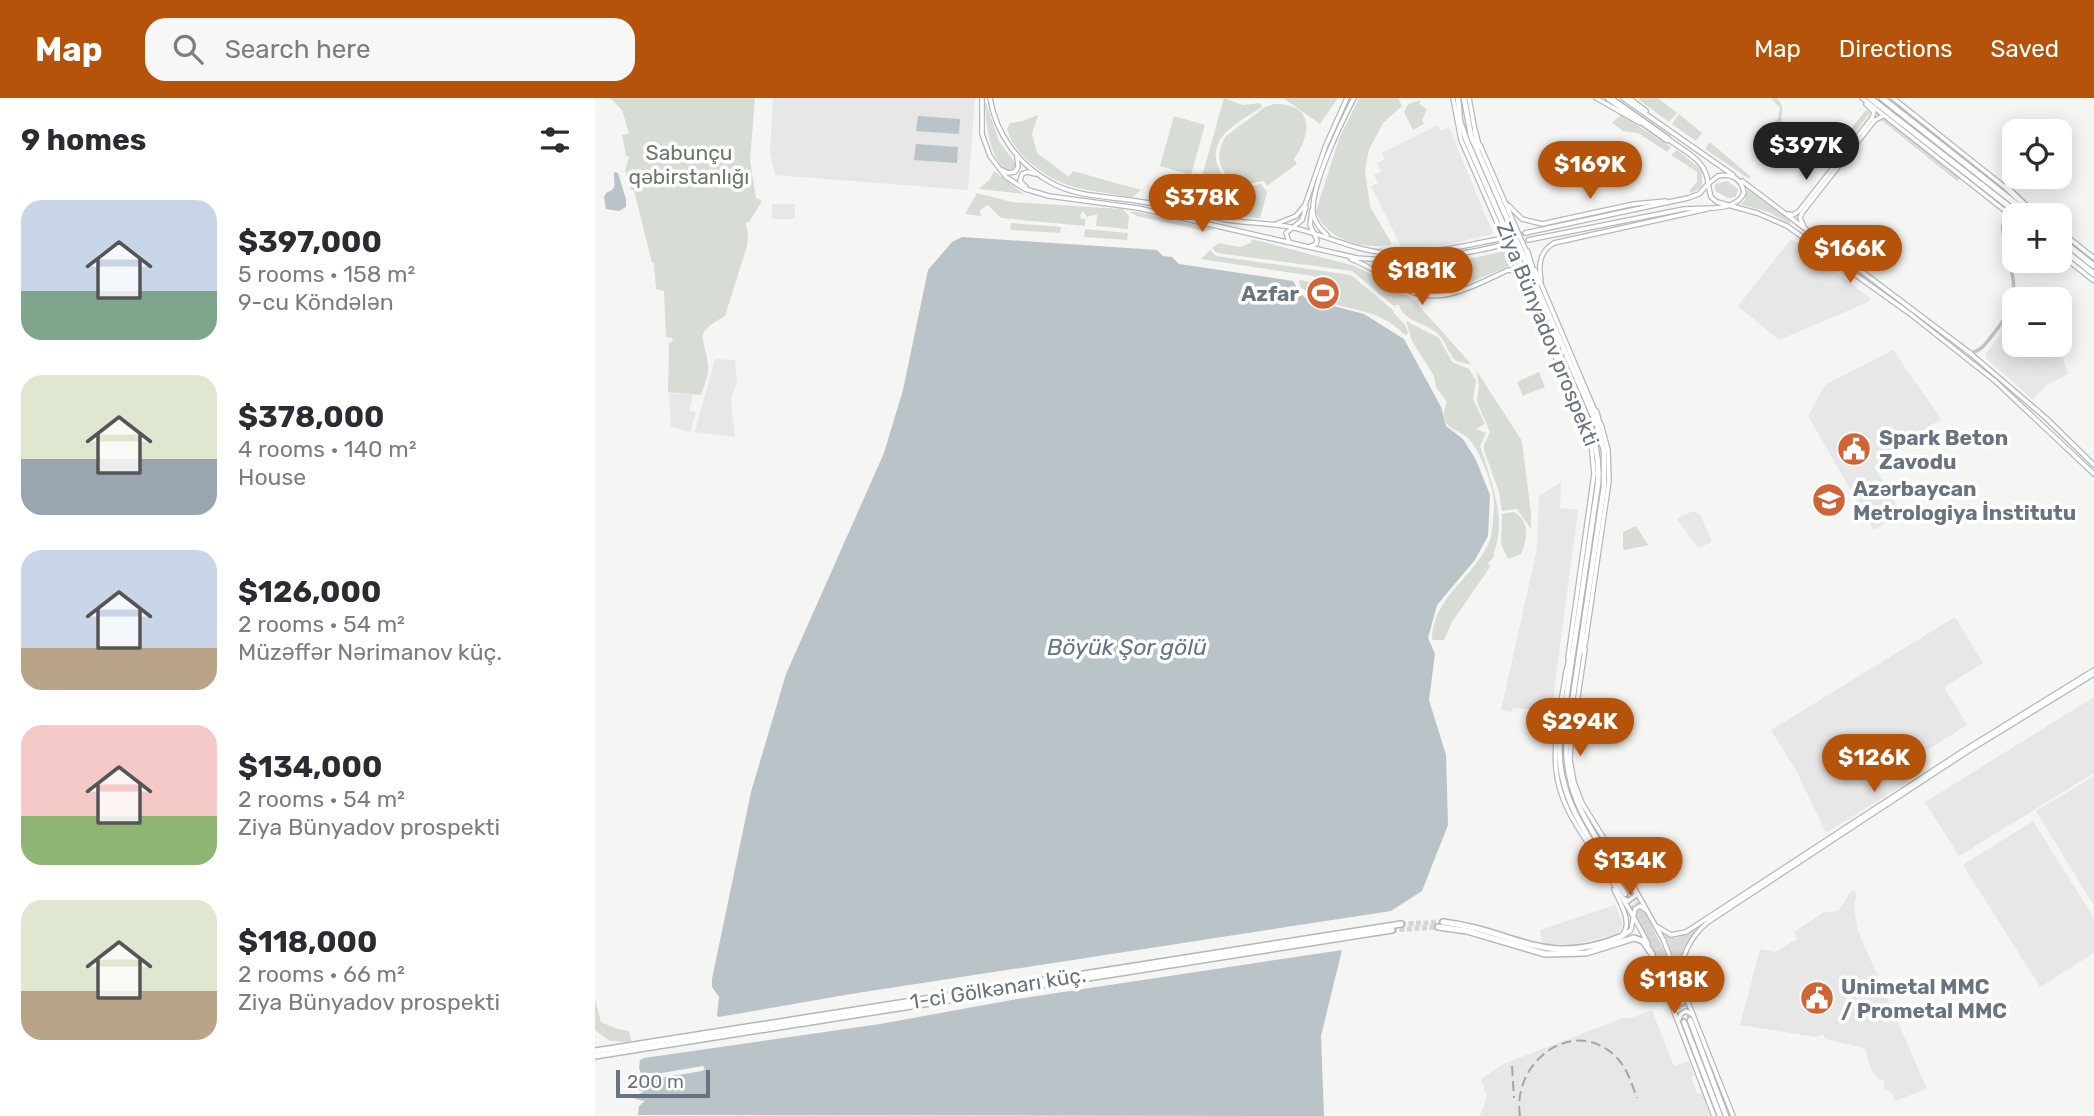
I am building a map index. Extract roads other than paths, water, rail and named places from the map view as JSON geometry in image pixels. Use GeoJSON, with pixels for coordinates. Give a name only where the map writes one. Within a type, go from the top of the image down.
{"type":"FeatureCollection","features":[{"type":"Feature","properties":{"kind":"highway"},"geometry":{"type":"LineString","coordinates":[[1609,98],[1667,139]]}},
{"type":"Feature","properties":{"kind":"highway"},"geometry":{"type":"LineString","coordinates":[[1870,98],[2004,203]]}},
{"type":"Feature","properties":{"kind":"highway"},"geometry":{"type":"LineString","coordinates":[[1882,98],[2017,203]]}},
{"type":"Feature","properties":{"kind":"highway"},"geometry":{"type":"LineString","coordinates":[[2008,189],[2021,203]]}},
{"type":"Feature","properties":{"kind":"highway"},"geometry":{"type":"LineString","coordinates":[[2072,249],[2094,266]]}},
{"type":"Feature","properties":{"kind":"highway"},"geometry":{"type":"LineString","coordinates":[[2072,257],[2094,274]]}},
{"type":"Feature","properties":{"kind":"highway","name":"1-ci Gölkənarı küç."},"geometry":{"type":"LineString","coordinates":[[595,1053],[1401,923]]}},
{"type":"Feature","properties":{"kind":"highway"},"geometry":{"type":"LineString","coordinates":[[1620,937],[1585,948],[1545,949],[1467,926],[1441,924],[1545,954],[1586,953],[1635,938],[1643,941],[1652,954]]}},
{"type":"Feature","properties":{"kind":"highway","name":"1-ci Gölkənarı küç."},"geometry":{"type":"LineString","coordinates":[[595,1053],[1392,930]]}},
{"type":"Feature","properties":{"kind":"main road"},"geometry":{"type":"LineString","coordinates":[[982,98],[982,134],[985,145],[997,167],[1012,181],[1031,191],[1049,196],[1138,208],[1342,256],[1364,264],[1408,291],[1429,296],[1455,293],[1510,270],[1516,270],[1520,275]]}},
{"type":"Feature","properties":{"kind":"main road"},"geometry":{"type":"LineString","coordinates":[[991,98],[997,124],[1019,162],[1017,170],[1008,173],[997,167]]}},
{"type":"Feature","properties":{"kind":"main road"},"geometry":{"type":"LineString","coordinates":[[1307,247],[1316,244],[1317,240],[1309,221],[1311,199],[1326,145],[1347,98]]}},
{"type":"Feature","properties":{"kind":"main road"},"geometry":{"type":"LineString","coordinates":[[1291,243],[1286,238],[1286,233],[1302,220],[1354,98]]}},
{"type":"Feature","properties":{"kind":"main road","name":"Ziya Bünyadov prospekti"},"geometry":{"type":"LineString","coordinates":[[1466,98],[1475,131],[1500,193],[1596,411],[1605,438],[1609,463],[1608,487],[1571,743],[1570,760],[1574,782],[1586,810],[1650,914],[1688,999],[1687,1021],[1714,1116]]}},
{"type":"Feature","properties":{"kind":"main road","name":"Ziya Bünyadov prospekti"},"geometry":{"type":"LineString","coordinates":[[1466,98],[1469,128],[1597,425],[1604,451],[1603,495],[1567,737],[1566,770],[1575,800],[1626,894],[1633,917],[1667,992],[1687,1021],[1733,1116]]}},
{"type":"Feature","properties":{"kind":"main road"},"geometry":{"type":"LineString","coordinates":[[1596,98],[1667,139],[1703,164],[1713,200],[1770,217],[1793,230],[1970,353],[2094,474]]}},
{"type":"Feature","properties":{"kind":"main road"},"geometry":{"type":"LineString","coordinates":[[1623,98],[1783,211],[1997,379],[2094,465]]}},
{"type":"Feature","properties":{"kind":"main road"},"geometry":{"type":"LineString","coordinates":[[1629,98],[1670,130]]}},
{"type":"Feature","properties":{"kind":"main road"},"geometry":{"type":"LineString","coordinates":[[1861,98],[2000,206]]}},
{"type":"Feature","properties":{"kind":"main road"},"geometry":{"type":"LineString","coordinates":[[1783,211],[1793,215],[1799,211],[1872,118],[1874,112],[1861,98]]}},
{"type":"Feature","properties":{"kind":"main road"},"geometry":{"type":"LineString","coordinates":[[1893,98],[2002,184]]}},
{"type":"Feature","properties":{"kind":"main road","name":"Ziya Bünyadov prospekti"},"geometry":{"type":"LineString","coordinates":[[1456,99],[1466,139],[1594,435],[1598,484],[1560,740],[1561,770],[1572,808],[1626,894]]}},
{"type":"Feature","properties":{"kind":"main road","name":"Ziya Bünyadov prospekti"},"geometry":{"type":"LineString","coordinates":[[1456,99],[1461,140],[1591,442],[1594,474],[1556,739],[1557,776],[1565,804],[1608,875],[1626,894]]}},
{"type":"Feature","properties":{"kind":"main road"},"geometry":{"type":"LineString","coordinates":[[1807,231],[1800,220],[1802,213],[1877,119],[1883,116],[1890,119]]}},
{"type":"Feature","properties":{"kind":"main road"},"geometry":{"type":"LineString","coordinates":[[1475,131],[1482,161]]}},
{"type":"Feature","properties":{"kind":"main road"},"geometry":{"type":"LineString","coordinates":[[1014,152],[1038,174],[1058,187],[1074,192],[1144,202],[1228,220],[1273,224],[1332,238],[1361,249],[1392,253],[1441,250],[1499,239]]}},
{"type":"Feature","properties":{"kind":"main road"},"geometry":{"type":"LineString","coordinates":[[1031,191],[1021,184],[1020,177],[1027,172],[1038,174]]}},
{"type":"Feature","properties":{"kind":"main road"},"geometry":{"type":"LineString","coordinates":[[1525,233],[1682,200],[1695,196],[1718,176],[1726,174],[1736,177],[1743,187],[1743,197],[1736,204],[1684,209],[1528,240]]}},
{"type":"Feature","properties":{"kind":"main road"},"geometry":{"type":"LineString","coordinates":[[2008,189],[2026,203]]}},
{"type":"Feature","properties":{"kind":"main road"},"geometry":{"type":"LineString","coordinates":[[1500,193],[1514,213],[1537,224],[1642,203],[1682,200]]}},
{"type":"Feature","properties":{"kind":"main road"},"geometry":{"type":"LineString","coordinates":[[1273,224],[1296,216],[1311,199]]}},
{"type":"Feature","properties":{"kind":"main road"},"geometry":{"type":"LineString","coordinates":[[1311,199],[1315,220],[1332,238]]}},
{"type":"Feature","properties":{"kind":"main road"},"geometry":{"type":"LineString","coordinates":[[1500,203],[1517,230]]}},
{"type":"Feature","properties":{"kind":"main road"},"geometry":{"type":"LineString","coordinates":[[1544,292],[1539,264],[1546,250],[1555,243],[1716,207]]}},
{"type":"Feature","properties":{"kind":"main road"},"geometry":{"type":"LineString","coordinates":[[1342,256],[1383,260],[1416,259],[1468,253],[1504,244],[1497,210]]}},
{"type":"Feature","properties":{"kind":"main road"},"geometry":{"type":"LineString","coordinates":[[2072,240],[2094,258]]}},
{"type":"Feature","properties":{"kind":"main road"},"geometry":{"type":"LineString","coordinates":[[1527,251],[1543,302]]}},
{"type":"Feature","properties":{"kind":"main road"},"geometry":{"type":"LineString","coordinates":[[2072,264],[2094,281]]}},
{"type":"Feature","properties":{"kind":"main road"},"geometry":{"type":"LineString","coordinates":[[1531,299],[1550,332]]}},
{"type":"Feature","properties":{"kind":"main road"},"geometry":{"type":"LineString","coordinates":[[1563,348],[1582,377]]}},
{"type":"Feature","properties":{"kind":"main road"},"geometry":{"type":"LineString","coordinates":[[1572,383],[1583,420]]}},
{"type":"Feature","properties":{"kind":"main road"},"geometry":{"type":"LineString","coordinates":[[1596,411],[1604,451]]}},
{"type":"Feature","properties":{"kind":"main road"},"geometry":{"type":"LineString","coordinates":[[1603,495],[1603,523]]}},
{"type":"Feature","properties":{"kind":"main road"},"geometry":{"type":"LineString","coordinates":[[1584,580],[1585,547]]}},
{"type":"Feature","properties":{"kind":"main road"},"geometry":{"type":"LineString","coordinates":[[1566,674],[1576,635]]}},
{"type":"Feature","properties":{"kind":"main road"},"geometry":{"type":"LineString","coordinates":[[1576,675],[1587,636]]}},
{"type":"Feature","properties":{"kind":"main road"},"geometry":{"type":"LineString","coordinates":[[1654,923],[1671,935],[1686,932],[1963,751],[2094,672]]}},
{"type":"Feature","properties":{"kind":"main road"},"geometry":{"type":"LineString","coordinates":[[1680,981],[1687,947],[1694,935],[1708,922],[1965,753],[2094,672]]}},
{"type":"Feature","properties":{"kind":"main road"},"geometry":{"type":"LineString","coordinates":[[1567,737],[1569,765],[1574,782]]}},
{"type":"Feature","properties":{"kind":"main road"},"geometry":{"type":"LineString","coordinates":[[1556,739],[1561,770]]}},
{"type":"Feature","properties":{"kind":"main road"},"geometry":{"type":"LineString","coordinates":[[1608,875],[1626,918],[1626,930],[1620,937]]}},
{"type":"Feature","properties":{"kind":"main road"},"geometry":{"type":"LineString","coordinates":[[1626,894],[1628,901],[1634,898],[1636,893],[1632,884]]}},
{"type":"Feature","properties":{"kind":"main road"},"geometry":{"type":"LineString","coordinates":[[1620,937],[1629,932],[1634,910],[1640,906],[1650,914]]}},
{"type":"Feature","properties":{"kind":"main road"},"geometry":{"type":"LineString","coordinates":[[1667,992],[1676,1004],[1688,999]]}},
{"type":"Feature","properties":{"kind":"main road","name":"Ziya Bünyadov prospekti"},"geometry":{"type":"LineString","coordinates":[[1687,1021],[1720,1116]]}},
{"type":"Feature","properties":{"kind":"main road","name":"Ziya Bünyadov prospekti"},"geometry":{"type":"LineString","coordinates":[[1687,1021],[1726,1116]]}},
{"type":"Feature","properties":{"kind":"street"},"geometry":{"type":"LineString","coordinates":[[1980,362],[1981,349],[2011,309],[2012,273]]}},
{"type":"Feature","properties":{"kind":"street"},"geometry":{"type":"LineString","coordinates":[[1970,353],[1981,349]]}},
{"type":"Feature","properties":{"kind":"water"},"geometry":{"type":"Polygon","coordinates":[[[918,116],[960,119],[959,134],[916,131],[918,116]]]}},
{"type":"Feature","properties":{"kind":"water"},"geometry":{"type":"Polygon","coordinates":[[[916,144],[958,147],[957,163],[914,160],[916,144]]]}},
{"type":"Feature","properties":{"kind":"water"},"geometry":{"type":"Polygon","coordinates":[[[614,172],[618,173],[626,199],[626,207],[619,211],[606,209],[604,197],[614,187],[614,172]]]}},
{"type":"Feature","properties":{"kind":"water","name":"Böyük Şor gölü"},"geometry":{"type":"Polygon","coordinates":[[[962,237],[1157,250],[1163,256],[1172,257],[1179,264],[1293,281],[1307,299],[1364,314],[1404,339],[1441,407],[1446,426],[1463,439],[1476,460],[1490,495],[1488,536],[1475,560],[1437,605],[1428,638],[1435,654],[1429,700],[1446,755],[1448,825],[1422,891],[1391,911],[851,994],[719,1017],[719,997],[712,987],[712,979],[751,792],[786,674],[884,453],[903,390],[928,270],[952,242],[962,237]]]}},
{"type":"Feature","properties":{"kind":"water"},"geometry":{"type":"Polygon","coordinates":[[[1342,950],[1321,1036],[1324,1116],[638,1115],[639,1106],[645,1101],[635,1099],[636,1095],[644,1092],[636,1089],[635,1082],[705,1069],[703,1066],[662,1073],[641,1073],[640,1060],[644,1058],[880,1024],[1017,999],[1342,950]]]}},
{"type":"Feature","properties":{"kind":"tunnel"},"geometry":{"type":"LineString","coordinates":[[1499,239],[1525,233]]}},
{"type":"Feature","properties":{"kind":"tunnel"},"geometry":{"type":"LineString","coordinates":[[1630,891],[1663,953],[1690,1020]]}},
{"type":"Feature","properties":{"kind":"tunnel"},"geometry":{"type":"LineString","coordinates":[[1625,894],[1653,945],[1684,1022]]}},
{"type":"Feature","properties":{"kind":"tunnel"},"geometry":{"type":"LineString","coordinates":[[1401,924],[1443,922]]}},
{"type":"Feature","properties":{"kind":"tunnel"},"geometry":{"type":"LineString","coordinates":[[1392,930],[1438,927]]}},
{"type":"Feature","properties":{"kind":"railway"},"geometry":{"type":"LineString","coordinates":[[1520,1116],[1520,1096],[1526,1077],[1536,1062],[1550,1050],[1566,1042],[1584,1041],[1601,1046],[1618,1059],[1637,1098]]}},
{"type":"Feature","properties":{"kind":"railway"},"geometry":{"type":"LineString","coordinates":[[1512,1066],[1514,1098]]}},
{"type":"Feature","properties":{"kind":"place","name":"Azfar"},"geometry":{"type":"Point","coordinates":[1323,293]}},
{"type":"Feature","properties":{"kind":"place","name":"Spark Beton Zavodu"},"geometry":{"type":"Point","coordinates":[1854,449]}},
{"type":"Feature","properties":{"kind":"place","name":"Azərbaycan Metrologiya İnstitutu"},"geometry":{"type":"Point","coordinates":[1829,500]}},
{"type":"Feature","properties":{"kind":"place","name":"Unimetal MMC / Prometal MMC"},"geometry":{"type":"Point","coordinates":[1817,998]}},
{"type":"Feature","properties":{"kind":"park label","name":"Sabunçu qəbirstanlığı"},"geometry":{"type":"Point","coordinates":[689,164]}}]}
